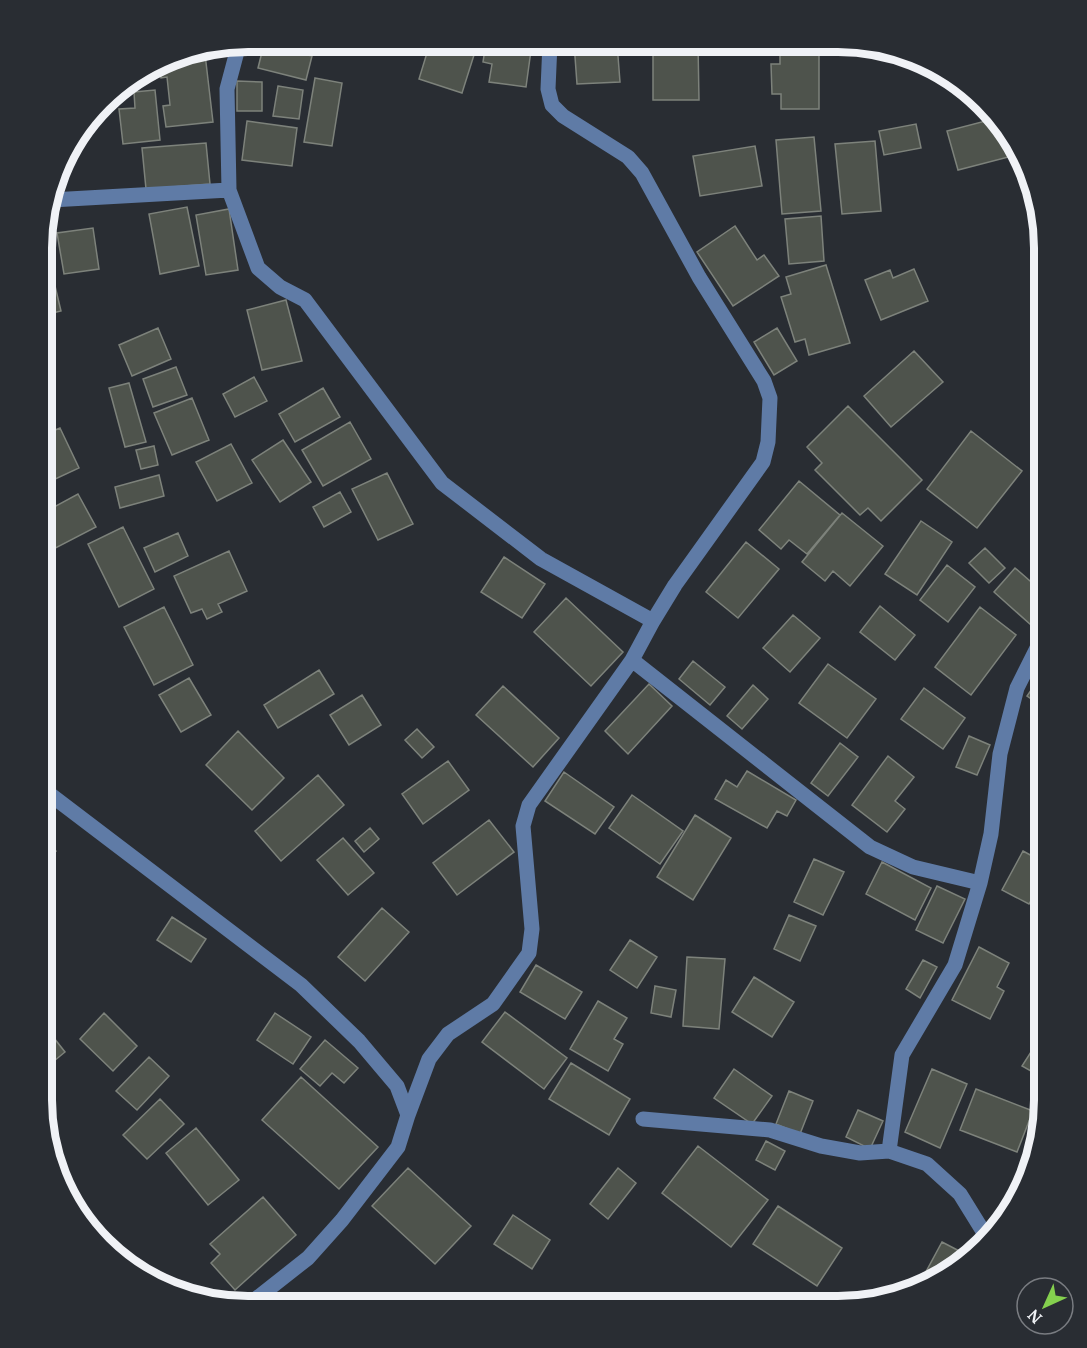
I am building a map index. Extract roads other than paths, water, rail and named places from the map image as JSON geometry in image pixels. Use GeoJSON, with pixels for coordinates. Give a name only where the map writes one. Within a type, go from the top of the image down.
{"type":"FeatureCollection","features":[{"type":"Feature","properties":{"kind":"street"},"geometry":{"type":"LineString","coordinates":[[261,1295],[308,1258],[342,1220],[398,1147],[429,1059],[448,1034],[493,1004],[530,952],[532,930],[523,826],[529,805],[632,660],[675,585],[763,462],[768,442],[770,398],[764,381],[699,277],[642,174],[628,157],[563,116],[552,105],[548,89],[550,52]]}},
{"type":"Feature","properties":{"kind":"street"},"geometry":{"type":"LineString","coordinates":[[236,53],[226,89],[229,190],[258,268],[280,287],[305,300],[442,483],[541,559],[653,621]]}},
{"type":"Feature","properties":{"kind":"street"},"geometry":{"type":"LineString","coordinates":[[59,200],[229,190]]}},
{"type":"Feature","properties":{"kind":"street"},"geometry":{"type":"LineString","coordinates":[[889,1151],[902,1055],[955,965],[980,882],[991,834],[1000,754],[1011,710],[1017,688],[1034,654]]}},
{"type":"Feature","properties":{"kind":"street"},"geometry":{"type":"LineString","coordinates":[[632,660],[870,847],[913,867],[980,882]]}},
{"type":"Feature","properties":{"kind":"street"},"geometry":{"type":"LineString","coordinates":[[52,796],[300,985],[358,1041],[397,1086],[408,1115]]}},
{"type":"Feature","properties":{"kind":"street"},"geometry":{"type":"LineString","coordinates":[[644,1119],[770,1130],[821,1146],[860,1153],[889,1151],[927,1164],[960,1194],[983,1232]]}}]}
